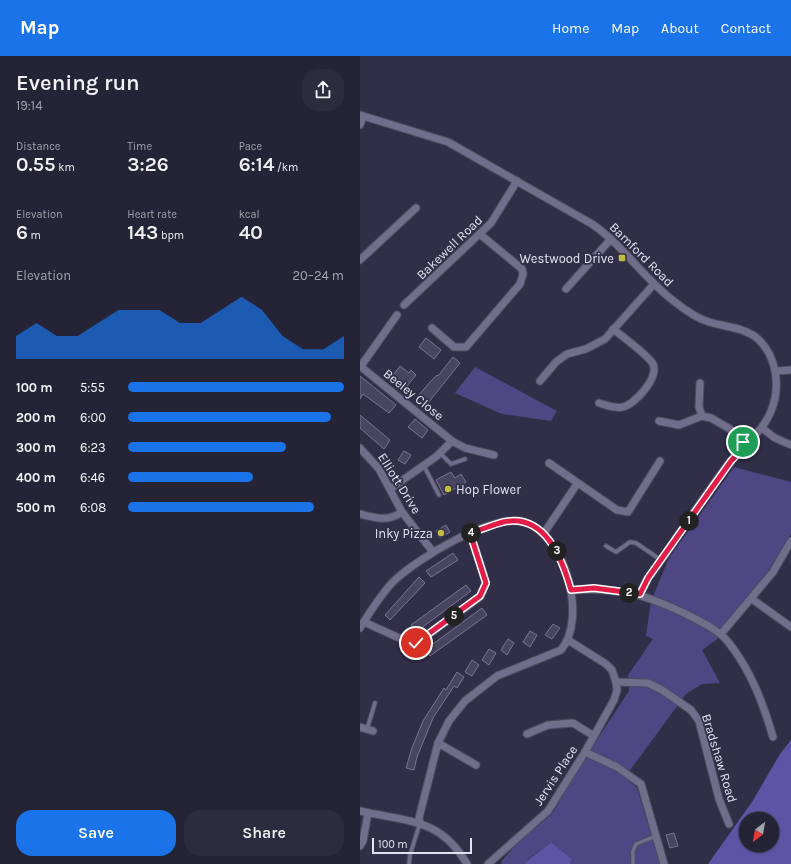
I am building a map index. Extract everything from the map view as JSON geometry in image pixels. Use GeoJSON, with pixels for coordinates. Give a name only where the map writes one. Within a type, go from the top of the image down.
{"type":"FeatureCollection","features":[{"type":"Feature","properties":{"kind":"street"},"geometry":{"type":"LineString","coordinates":[[360,125],[361,116]]}},
{"type":"Feature","properties":{"kind":"street","name":"Bamford Road"},"geometry":{"type":"LineString","coordinates":[[361,116],[448,142],[592,224],[611,238],[654,284],[674,302],[698,317],[739,328],[757,339],[769,355],[776,371],[775,398],[772,410],[762,428],[731,461],[648,578],[640,594]]}},
{"type":"Feature","properties":{"kind":"street","name":"Bakewell Road"},"geometry":{"type":"LineString","coordinates":[[404,306],[481,235],[499,212],[517,181]]}},
{"type":"Feature","properties":{"kind":"street"},"geometry":{"type":"LineString","coordinates":[[360,260],[416,208]]}},
{"type":"Feature","properties":{"kind":"street"},"geometry":{"type":"LineString","coordinates":[[432,328],[454,347],[466,347],[520,284],[523,274],[522,269],[481,235]]}},
{"type":"Feature","properties":{"kind":"street"},"geometry":{"type":"LineString","coordinates":[[566,289],[611,238]]}},
{"type":"Feature","properties":{"kind":"street"},"geometry":{"type":"LineString","coordinates":[[540,381],[562,357],[599,343],[654,284]]}},
{"type":"Feature","properties":{"kind":"street","name":"Beeley Close"},"geometry":{"type":"LineString","coordinates":[[398,315],[360,366],[452,441],[465,448],[494,455]]}},
{"type":"Feature","properties":{"kind":"street"},"geometry":{"type":"LineString","coordinates":[[598,403],[621,407],[634,402],[651,380],[654,370],[651,361],[613,329]]}},
{"type":"Feature","properties":{"kind":"street"},"geometry":{"type":"LineString","coordinates":[[776,371],[791,370]]}},
{"type":"Feature","properties":{"kind":"street"},"geometry":{"type":"LineString","coordinates":[[700,383],[699,406],[702,416]]}},
{"type":"Feature","properties":{"kind":"street"},"geometry":{"type":"LineString","coordinates":[[659,421],[679,425],[702,416],[711,418],[721,422],[746,445]]}},
{"type":"Feature","properties":{"kind":"street"},"geometry":{"type":"LineString","coordinates":[[762,428],[775,438],[791,445]]}},
{"type":"Feature","properties":{"kind":"street"},"geometry":{"type":"LineString","coordinates":[[390,489],[424,466],[452,441]]}},
{"type":"Feature","properties":{"kind":"street","name":"Elliott Drive"},"geometry":{"type":"LineString","coordinates":[[360,448],[379,469],[402,512],[433,552]]}},
{"type":"Feature","properties":{"kind":"street"},"geometry":{"type":"LineString","coordinates":[[549,463],[577,484],[617,510],[628,512],[660,461]]}},
{"type":"Feature","properties":{"kind":"street"},"geometry":{"type":"LineString","coordinates":[[544,533],[577,484]]}},
{"type":"Feature","properties":{"kind":"street"},"geometry":{"type":"LineString","coordinates":[[360,514],[383,520],[389,519],[402,512]]}},
{"type":"Feature","properties":{"kind":"street"},"geometry":{"type":"LineString","coordinates":[[420,822],[419,818],[438,743],[449,721],[465,701],[482,686],[497,676],[561,650],[568,640],[572,624],[571,590],[565,569],[555,547],[544,533],[524,522],[504,522],[470,533],[433,552],[395,580],[362,625],[408,642],[416,643],[480,596],[486,583],[470,533]]}},
{"type":"Feature","properties":{"kind":"street"},"geometry":{"type":"LineString","coordinates":[[721,634],[752,599],[773,572],[791,541]]}},
{"type":"Feature","properties":{"kind":"street"},"geometry":{"type":"LineString","coordinates":[[571,590],[594,588],[640,594],[671,606],[721,634],[729,643],[751,677],[774,737]]}},
{"type":"Feature","properties":{"kind":"street"},"geometry":{"type":"LineString","coordinates":[[752,599],[791,627]]}},
{"type":"Feature","properties":{"kind":"street"},"geometry":{"type":"LineString","coordinates":[[568,640],[606,664],[612,670],[616,682]]}},
{"type":"Feature","properties":{"kind":"street","name":"Jervis Place"},"geometry":{"type":"LineString","coordinates":[[488,864],[548,811],[585,752],[614,700],[617,690],[616,682]]}},
{"type":"Feature","properties":{"kind":"street","name":"Bradshaw Road"},"geometry":{"type":"LineString","coordinates":[[616,682],[648,683],[662,690],[691,710],[698,721],[719,799],[729,824]]}},
{"type":"Feature","properties":{"kind":"street"},"geometry":{"type":"LineString","coordinates":[[527,734],[548,725],[573,723],[594,736]]}},
{"type":"Feature","properties":{"kind":"street"},"geometry":{"type":"LineString","coordinates":[[438,743],[476,765]]}},
{"type":"Feature","properties":{"kind":"street"},"geometry":{"type":"LineString","coordinates":[[585,752],[617,767],[640,784],[664,864]]}},
{"type":"Feature","properties":{"kind":"street"},"geometry":{"type":"LineString","coordinates":[[360,811],[420,822],[442,834],[458,849],[466,864]]}},
{"type":"Feature","properties":{"kind":"street"},"geometry":{"type":"LineString","coordinates":[[360,846],[363,841],[368,812]]}},
{"type":"Feature","properties":{"kind":"lane"},"geometry":{"type":"LineString","coordinates":[[440,453],[451,464],[464,459]]}},
{"type":"Feature","properties":{"kind":"lane"},"geometry":{"type":"LineString","coordinates":[[424,466],[439,495]]}},
{"type":"Feature","properties":{"kind":"lane"},"geometry":{"type":"LineString","coordinates":[[606,546],[616,552],[630,542],[636,543],[662,560]]}},
{"type":"Feature","properties":{"kind":"lane"},"geometry":{"type":"LineString","coordinates":[[367,729],[375,703]]}},
{"type":"Feature","properties":{"kind":"lane"},"geometry":{"type":"LineString","coordinates":[[409,864],[410,855],[420,822]]}},
{"type":"Feature","properties":{"kind":"lane"},"geometry":{"type":"LineString","coordinates":[[633,864],[633,851],[636,844],[656,836]]}},
{"type":"Feature","properties":{"kind":"shaded area"},"geometry":{"type":"Polygon","coordinates":[[[475,367],[557,411],[551,421],[502,414],[455,393],[475,367]]]}},
{"type":"Feature","properties":{"kind":"shaded area"},"geometry":{"type":"Polygon","coordinates":[[[734,467],[791,482],[791,534],[769,570],[748,596],[720,637],[702,650],[720,683],[702,684],[686,694],[625,777],[637,788],[660,864],[570,864],[572,859],[551,842],[524,864],[502,864],[501,862],[516,844],[552,814],[585,758],[629,691],[628,675],[653,639],[646,636],[651,601],[669,558],[734,467]]]}},
{"type":"Feature","properties":{"kind":"shaded area"},"geometry":{"type":"Polygon","coordinates":[[[791,740],[791,864],[708,864],[739,820],[739,852],[779,852],[779,812],[745,812],[780,754],[791,740]]]}},
{"type":"Feature","properties":{"kind":"shaded area"},"geometry":{"type":"Polygon","coordinates":[[[551,842],[572,859],[570,864],[524,864],[545,848],[551,842]]]}},
{"type":"Feature","properties":{"kind":"building"},"geometry":{"type":"Polygon","coordinates":[[[426,338],[441,350],[434,359],[419,347],[426,338]]]}},
{"type":"Feature","properties":{"kind":"building"},"geometry":{"type":"Polygon","coordinates":[[[453,357],[460,363],[428,403],[419,395],[437,375],[438,376],[453,357]]]}},
{"type":"Feature","properties":{"kind":"building"},"geometry":{"type":"Polygon","coordinates":[[[400,366],[409,373],[411,370],[416,375],[407,386],[393,375],[400,366]]]}},
{"type":"Feature","properties":{"kind":"building"},"geometry":{"type":"Polygon","coordinates":[[[360,376],[396,405],[389,413],[363,394],[360,399],[360,376]]]}},
{"type":"Feature","properties":{"kind":"building"},"geometry":{"type":"Polygon","coordinates":[[[360,415],[390,440],[384,449],[360,428],[360,415]]]}},
{"type":"Feature","properties":{"kind":"building"},"geometry":{"type":"Polygon","coordinates":[[[415,419],[428,430],[422,438],[408,427],[415,419]]]}},
{"type":"Feature","properties":{"kind":"building"},"geometry":{"type":"Polygon","coordinates":[[[404,451],[411,455],[405,464],[398,460],[404,451]]]}},
{"type":"Feature","properties":{"kind":"building","name":"Hop Flower"},"geometry":{"type":"Polygon","coordinates":[[[451,472],[455,478],[461,474],[466,482],[444,495],[436,480],[451,472]]]}},
{"type":"Feature","properties":{"kind":"building"},"geometry":{"type":"Polygon","coordinates":[[[446,525],[450,532],[440,538],[436,531],[446,525]]]}},
{"type":"Feature","properties":{"kind":"building"},"geometry":{"type":"Polygon","coordinates":[[[453,553],[458,560],[431,577],[426,571],[453,553]]]}},
{"type":"Feature","properties":{"kind":"building"},"geometry":{"type":"Polygon","coordinates":[[[419,577],[425,583],[390,620],[385,615],[419,577]]]}},
{"type":"Feature","properties":{"kind":"building"},"geometry":{"type":"Polygon","coordinates":[[[466,585],[471,591],[416,632],[411,625],[466,585]]]}},
{"type":"Feature","properties":{"kind":"building"},"geometry":{"type":"Polygon","coordinates":[[[482,608],[487,615],[430,656],[426,649],[482,608]]]}},
{"type":"Feature","properties":{"kind":"building"},"geometry":{"type":"Polygon","coordinates":[[[553,624],[560,628],[552,639],[545,635],[553,624]]]}},
{"type":"Feature","properties":{"kind":"building"},"geometry":{"type":"Polygon","coordinates":[[[530,631],[537,635],[530,647],[523,642],[530,631]]]}},
{"type":"Feature","properties":{"kind":"building"},"geometry":{"type":"Polygon","coordinates":[[[508,639],[514,643],[507,655],[501,650],[508,639]]]}},
{"type":"Feature","properties":{"kind":"building"},"geometry":{"type":"Polygon","coordinates":[[[489,649],[496,653],[489,665],[482,660],[489,649]]]}},
{"type":"Feature","properties":{"kind":"building"},"geometry":{"type":"Polygon","coordinates":[[[472,660],[479,665],[472,676],[465,672],[472,660]]]}},
{"type":"Feature","properties":{"kind":"building"},"geometry":{"type":"Polygon","coordinates":[[[457,672],[464,677],[457,688],[454,686],[433,718],[417,757],[414,770],[406,768],[423,721],[444,688],[446,690],[457,672]]]}},
{"type":"Feature","properties":{"kind":"building"},"geometry":{"type":"Polygon","coordinates":[[[674,833],[678,846],[670,848],[666,835],[674,833]]]}},
{"type":"Feature","properties":{"kind":"place","name":"Westwood Drive"},"geometry":{"type":"Point","coordinates":[622,258]}},
{"type":"Feature","properties":{"kind":"place","name":"Hop Flower"},"geometry":{"type":"Point","coordinates":[448,489]}},
{"type":"Feature","properties":{"kind":"place","name":"Inky Pizza"},"geometry":{"type":"Point","coordinates":[441,533]}},
{"type":"Feature","properties":{"kind":"route"},"geometry":{"type":"LineString","coordinates":[[416,643],[480,596],[486,583],[470,533],[504,522],[524,522],[544,533],[555,547],[565,569],[571,590],[594,588],[640,594],[648,578],[731,461],[746,445],[743,442]]}}]}
